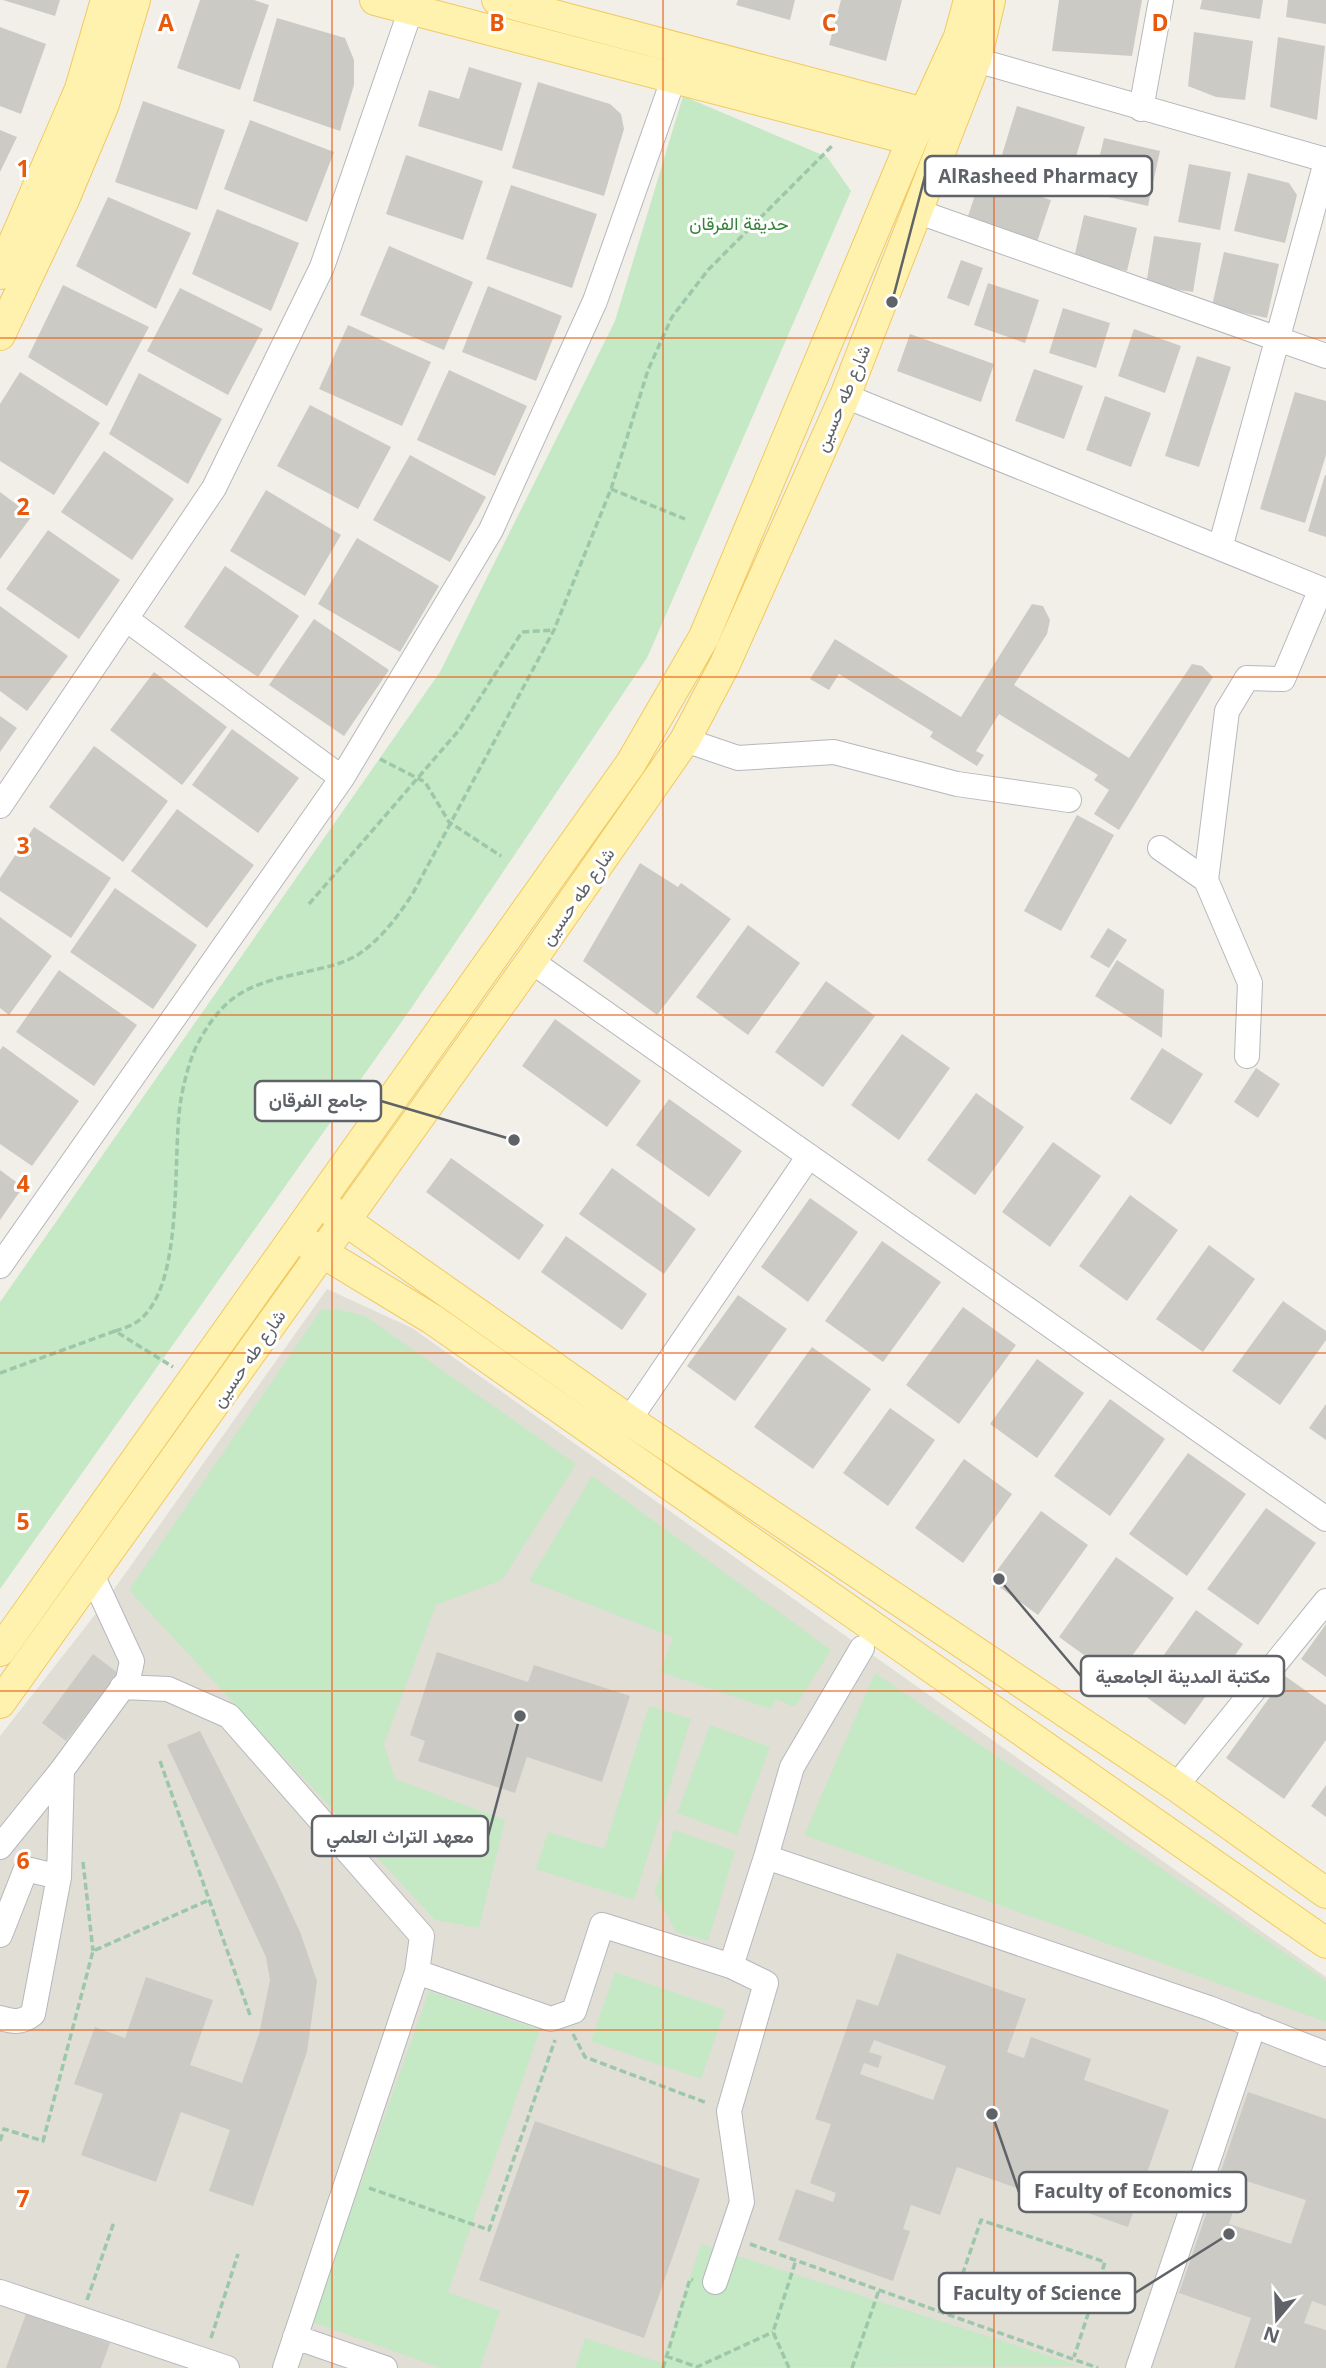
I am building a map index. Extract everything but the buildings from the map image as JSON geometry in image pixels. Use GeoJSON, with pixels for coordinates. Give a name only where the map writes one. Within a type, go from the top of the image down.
{"type":"FeatureCollection","features":[{"type":"Feature","properties":{"kind":"main road"},"geometry":{"type":"LineString","coordinates":[[0,274],[80,89],[106,0]]}},
{"type":"Feature","properties":{"kind":"main road"},"geometry":{"type":"LineString","coordinates":[[0,335],[64,202],[104,104],[135,0]]}},
{"type":"Feature","properties":{"kind":"main road"},"geometry":{"type":"LineString","coordinates":[[375,0],[912,140]]}},
{"type":"Feature","properties":{"kind":"main road"},"geometry":{"type":"LineString","coordinates":[[498,0],[924,113]]}},
{"type":"Feature","properties":{"kind":"main road","name":"شارع طه حسين"},"geometry":{"type":"LineString","coordinates":[[0,1651],[317,1201],[631,763],[704,637],[912,140],[959,37],[969,0]]}},
{"type":"Feature","properties":{"kind":"main road","name":"شارع طه حسين"},"geometry":{"type":"LineString","coordinates":[[0,1703],[93,1577],[685,740],[725,664],[845,396],[976,61],[990,0]]}},
{"type":"Feature","properties":{"kind":"main road"},"geometry":{"type":"LineString","coordinates":[[317,1201],[629,1420],[1176,1786],[1326,1893]]}},
{"type":"Feature","properties":{"kind":"main road"},"geometry":{"type":"LineString","coordinates":[[294,1235],[432,1320],[1326,1943]]}},
{"type":"Feature","properties":{"kind":"street"},"geometry":{"type":"LineString","coordinates":[[1141,109],[1161,0]]}},
{"type":"Feature","properties":{"kind":"street"},"geometry":{"type":"LineString","coordinates":[[0,806],[214,488],[322,267],[411,9]]}},
{"type":"Feature","properties":{"kind":"street"},"geometry":{"type":"LineString","coordinates":[[0,1265],[342,778],[491,530],[595,301],[683,49]]}},
{"type":"Feature","properties":{"kind":"street"},"geometry":{"type":"LineString","coordinates":[[976,61],[1326,161],[1220,548]]}},
{"type":"Feature","properties":{"kind":"street"},"geometry":{"type":"LineString","coordinates":[[919,212],[1326,356]]}},
{"type":"Feature","properties":{"kind":"street"},"geometry":{"type":"LineString","coordinates":[[845,396],[1324,590],[1283,679],[1247,677],[1227,711],[1206,880],[1250,983],[1247,1056]]}},
{"type":"Feature","properties":{"kind":"street"},"geometry":{"type":"LineString","coordinates":[[126,619],[342,778]]}},
{"type":"Feature","properties":{"kind":"street"},"geometry":{"type":"LineString","coordinates":[[685,740],[738,758],[834,752],[957,784],[1069,800]]}},
{"type":"Feature","properties":{"kind":"street"},"geometry":{"type":"LineString","coordinates":[[1160,848],[1206,880]]}},
{"type":"Feature","properties":{"kind":"street"},"geometry":{"type":"LineString","coordinates":[[531,961],[1326,1519]]}},
{"type":"Feature","properties":{"kind":"street"},"geometry":{"type":"LineString","coordinates":[[629,1420],[809,1156]]}},
{"type":"Feature","properties":{"kind":"street"},"geometry":{"type":"LineString","coordinates":[[0,1847],[62,1770],[122,1687],[132,1661],[93,1577]]}},
{"type":"Feature","properties":{"kind":"street"},"geometry":{"type":"LineString","coordinates":[[1176,1786],[1326,1601]]}},
{"type":"Feature","properties":{"kind":"street"},"geometry":{"type":"LineString","coordinates":[[731,1966],[792,1768],[862,1648]]}},
{"type":"Feature","properties":{"kind":"street"},"geometry":{"type":"LineString","coordinates":[[122,1687],[168,1689],[229,1716],[422,1936],[417,1972],[285,2368]]}},
{"type":"Feature","properties":{"kind":"street"},"geometry":{"type":"LineString","coordinates":[[0,2018],[13,2022],[25,2020],[33,2014],[59,1877],[62,1770]]}},
{"type":"Feature","properties":{"kind":"street"},"geometry":{"type":"LineString","coordinates":[[766,1857],[1254,2025],[1326,2054]]}},
{"type":"Feature","properties":{"kind":"street"},"geometry":{"type":"LineString","coordinates":[[0,1859],[59,1877]]}},
{"type":"Feature","properties":{"kind":"street"},"geometry":{"type":"LineString","coordinates":[[0,1935],[26,1869]]}},
{"type":"Feature","properties":{"kind":"street"},"geometry":{"type":"LineString","coordinates":[[417,1972],[551,2019],[574,2011],[603,1925],[731,1966],[766,1983],[729,2111],[742,2202],[715,2282]]}},
{"type":"Feature","properties":{"kind":"street"},"geometry":{"type":"LineString","coordinates":[[1138,2368],[1254,2025]]}},
{"type":"Feature","properties":{"kind":"street"},"geometry":{"type":"LineString","coordinates":[[0,2292],[228,2368]]}},
{"type":"Feature","properties":{"kind":"street"},"geometry":{"type":"LineString","coordinates":[[295,2337],[385,2368]]}},
{"type":"Feature","properties":{"kind":"path"},"geometry":{"type":"LineString","coordinates":[[0,1373],[136,1323],[156,1300],[169,1257],[177,1203],[181,1098],[197,1045],[217,1013],[244,988],[358,955],[390,928],[412,895],[554,629],[611,489],[648,370],[672,317],[708,270],[854,125]]}},
{"type":"Feature","properties":{"kind":"path"},"geometry":{"type":"LineString","coordinates":[[611,489],[685,519]]}},
{"type":"Feature","properties":{"kind":"path"},"geometry":{"type":"LineString","coordinates":[[309,904],[460,729],[522,632],[554,629]]}},
{"type":"Feature","properties":{"kind":"path"},"geometry":{"type":"LineString","coordinates":[[360,748],[425,782],[449,822],[501,856]]}},
{"type":"Feature","properties":{"kind":"path"},"geometry":{"type":"LineString","coordinates":[[115,1331],[192,1379]]}},
{"type":"Feature","properties":{"kind":"path"},"geometry":{"type":"LineString","coordinates":[[160,1761],[250,2015]]}},
{"type":"Feature","properties":{"kind":"path"},"geometry":{"type":"LineString","coordinates":[[0,2141],[4,2129],[43,2141],[93,1951],[209,1900]]}},
{"type":"Feature","properties":{"kind":"path"},"geometry":{"type":"LineString","coordinates":[[564,2014],[585,2057],[729,2111]]}},
{"type":"Feature","properties":{"kind":"path"},"geometry":{"type":"LineString","coordinates":[[348,2180],[489,2230],[564,2014]]}},
{"type":"Feature","properties":{"kind":"path"},"geometry":{"type":"LineString","coordinates":[[948,2314],[981,2220],[1105,2262],[1074,2357]]}},
{"type":"Feature","properties":{"kind":"path"},"geometry":{"type":"LineString","coordinates":[[80,2319],[114,2222]]}},
{"type":"Feature","properties":{"kind":"path"},"geometry":{"type":"LineString","coordinates":[[730,2237],[1074,2357],[1098,2368]]}},
{"type":"Feature","properties":{"kind":"path"},"geometry":{"type":"LineString","coordinates":[[204,2360],[238,2254]]}},
{"type":"Feature","properties":{"kind":"path"},"geometry":{"type":"LineString","coordinates":[[789,2368],[773,2332],[796,2260]]}},
{"type":"Feature","properties":{"kind":"path"},"geometry":{"type":"LineString","coordinates":[[663,2368],[690,2279],[715,2282]]}},
{"type":"Feature","properties":{"kind":"path"},"geometry":{"type":"LineString","coordinates":[[852,2368],[879,2290]]}},
{"type":"Feature","properties":{"kind":"path"},"geometry":{"type":"LineString","coordinates":[[666,2356],[697,2368],[773,2332]]}},
{"type":"Feature","properties":{"kind":"shaded area"},"geometry":{"type":"Polygon","coordinates":[[[327,1289],[412,1328],[1326,1977],[1326,2368],[0,2368],[0,1736],[105,1602],[327,1289]]]}},
{"type":"Feature","properties":{"kind":"green space","name":"حديقة الفرقان"},"geometry":{"type":"Polygon","coordinates":[[[683,96],[827,157],[851,191],[647,658],[412,1007],[0,1589],[0,1302],[440,672],[615,321],[683,96]]]}},
{"type":"Feature","properties":{"kind":"green space"},"geometry":{"type":"Polygon","coordinates":[[[337,1309],[365,1316],[576,1464],[502,1580],[436,1605],[384,1744],[395,1779],[505,1820],[479,1928],[435,1920],[129,1590],[321,1310],[337,1309]]]}},
{"type":"Feature","properties":{"kind":"green space"},"geometry":{"type":"Polygon","coordinates":[[[592,1476],[831,1650],[795,1707],[776,1699],[771,1709],[660,1672],[673,1637],[529,1581],[592,1476]]]}},
{"type":"Feature","properties":{"kind":"green space"},"geometry":{"type":"Polygon","coordinates":[[[875,1673],[1326,1981],[1326,2022],[804,1835],[875,1673]]]}},
{"type":"Feature","properties":{"kind":"green space"},"geometry":{"type":"Polygon","coordinates":[[[649,1706],[691,1719],[634,1900],[536,1869],[548,1832],[604,1849],[649,1706]]]}},
{"type":"Feature","properties":{"kind":"green space"},"geometry":{"type":"Polygon","coordinates":[[[710,1725],[770,1747],[737,1835],[677,1813],[710,1725]]]}},
{"type":"Feature","properties":{"kind":"green space"},"geometry":{"type":"Polygon","coordinates":[[[674,1830],[735,1851],[708,1941],[676,1932],[655,1892],[674,1830]]]}},
{"type":"Feature","properties":{"kind":"green space"},"geometry":{"type":"Polygon","coordinates":[[[615,1972],[725,2010],[701,2079],[591,2041],[615,1972]]]}},
{"type":"Feature","properties":{"kind":"green space"},"geometry":{"type":"Polygon","coordinates":[[[429,1991],[540,2030],[448,2292],[500,2311],[480,2368],[441,2368],[312,2322],[429,1991]]]}},
{"type":"Feature","properties":{"kind":"green space"},"geometry":{"type":"Polygon","coordinates":[[[701,2244],[1080,2366],[575,2368],[585,2338],[662,2363],[701,2244]]]}},
{"type":"Feature","properties":{"kind":"place","name":"AlRasheed Pharmacy"},"geometry":{"type":"Point","coordinates":[892,302]}},
{"type":"Feature","properties":{"kind":"place","name":"جامع الفرقان"},"geometry":{"type":"Point","coordinates":[514,1140]}},
{"type":"Feature","properties":{"kind":"place","name":"مكتبة المدينة الجامعية"},"geometry":{"type":"Point","coordinates":[999,1579]}},
{"type":"Feature","properties":{"kind":"place","name":"معهد التراث العلمي"},"geometry":{"type":"Point","coordinates":[520,1716]}},
{"type":"Feature","properties":{"kind":"place","name":"Faculty of Economics"},"geometry":{"type":"Point","coordinates":[992,2114]}},
{"type":"Feature","properties":{"kind":"place","name":"Faculty of Science"},"geometry":{"type":"Point","coordinates":[1229,2234]}}]}
